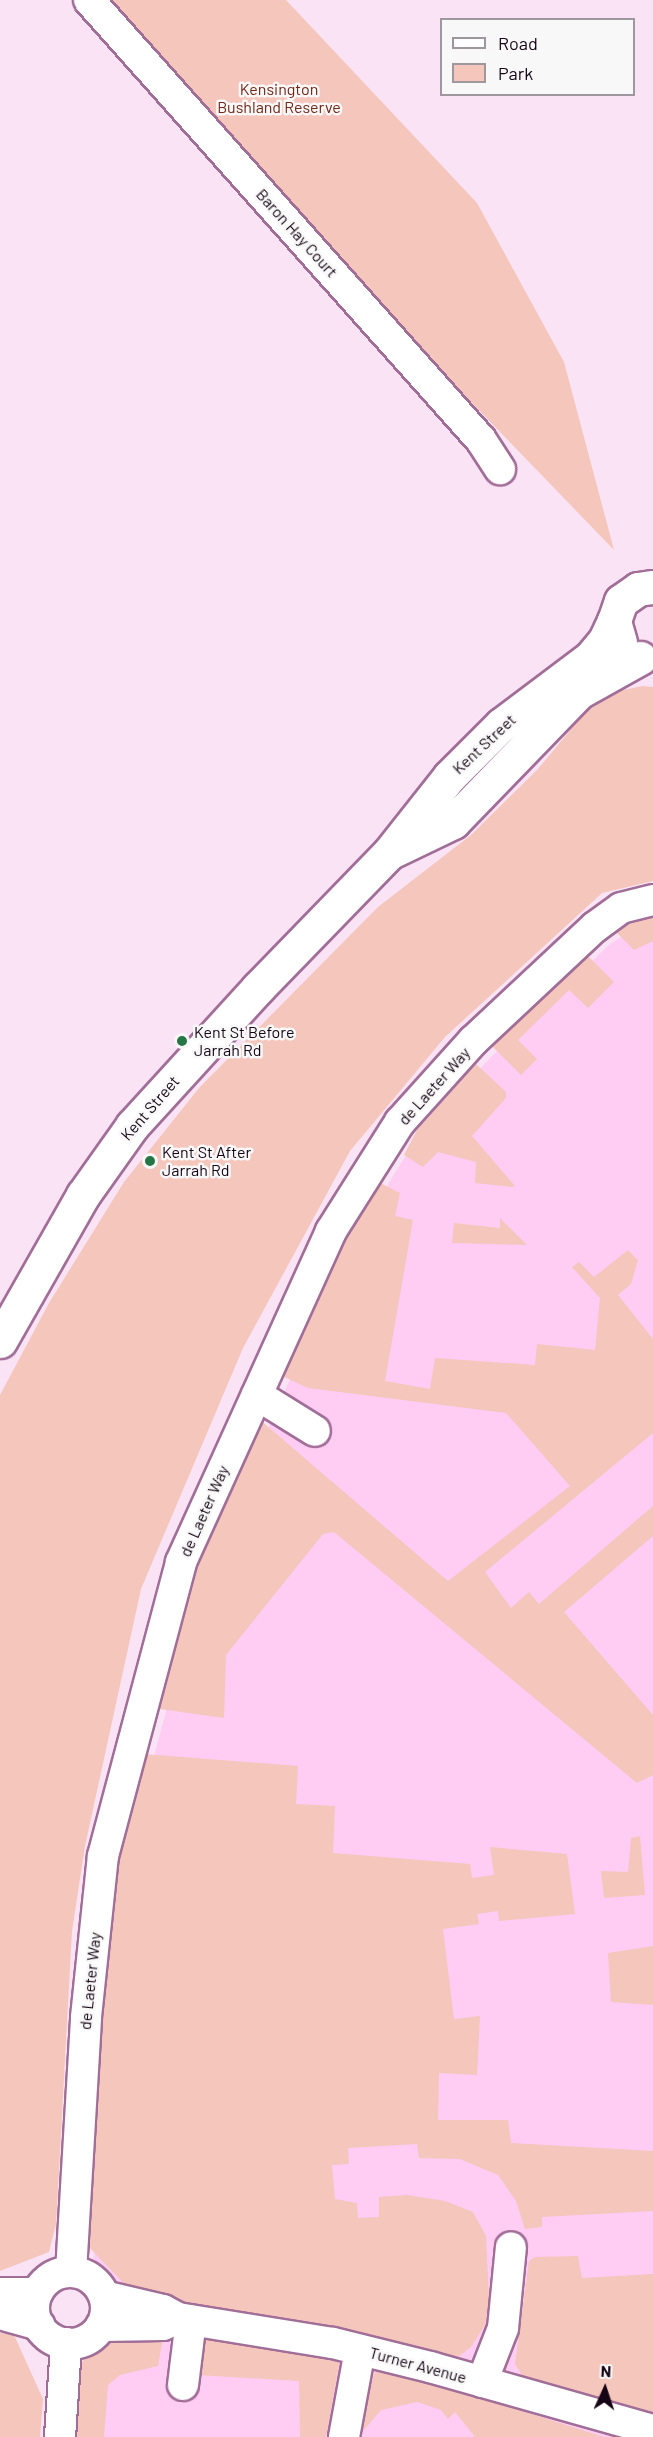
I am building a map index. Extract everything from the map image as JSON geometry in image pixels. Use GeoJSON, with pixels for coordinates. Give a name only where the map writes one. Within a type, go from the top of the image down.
{"type":"FeatureCollection","features":[{"type":"Feature","properties":{"kind":"main road","name":"Kent Street"},"geometry":{"type":"LineString","coordinates":[[0,1341],[83,1195],[132,1126],[258,988],[389,853],[449,777],[501,725],[590,658],[605,640],[621,602],[638,589],[651,586]]}},
{"type":"Feature","properties":{"kind":"main road"},"geometry":{"type":"LineString","coordinates":[[614,621],[620,643],[646,658]]}},
{"type":"Feature","properties":{"kind":"main road","name":"Kent Street"},"geometry":{"type":"LineString","coordinates":[[389,853],[453,822],[579,692],[646,658]]}},
{"type":"Feature","properties":{"kind":"street","name":"Baron Hay Court"},"geometry":{"type":"LineString","coordinates":[[89,0],[481,440],[500,469]]}},
{"type":"Feature","properties":{"kind":"street","name":"de Laeter Way"},"geometry":{"type":"LineString","coordinates":[[71,2272],[86,2017],[103,1856],[181,1562],[331,1231],[400,1122],[473,1041],[595,927],[621,908],[653,900]]}},
{"type":"Feature","properties":{"kind":"street"},"geometry":{"type":"LineString","coordinates":[[257,1395],[315,1431]]}},
{"type":"Feature","properties":{"kind":"street"},"geometry":{"type":"LineString","coordinates":[[482,2382],[503,2328],[511,2247]]}},
{"type":"Feature","properties":{"kind":"street"},"geometry":{"type":"LineString","coordinates":[[71,2272],[92,2279],[104,2296],[106,2312],[101,2326],[86,2340],[66,2343],[50,2337],[39,2325],[34,2310],[37,2293],[51,2277],[71,2272]]}},
{"type":"Feature","properties":{"kind":"street"},"geometry":{"type":"LineString","coordinates":[[0,2293],[37,2293]]}},
{"type":"Feature","properties":{"kind":"street","name":"Turner Avenue"},"geometry":{"type":"LineString","coordinates":[[104,2296],[163,2310],[184,2319],[360,2350],[653,2430]]}},
{"type":"Feature","properties":{"kind":"street"},"geometry":{"type":"LineString","coordinates":[[0,2314],[39,2325]]}},
{"type":"Feature","properties":{"kind":"street"},"geometry":{"type":"LineString","coordinates":[[183,2385],[184,2319]]}},
{"type":"Feature","properties":{"kind":"street","name":"Turner Avenue"},"geometry":{"type":"LineString","coordinates":[[101,2326],[163,2325],[184,2319]]}},
{"type":"Feature","properties":{"kind":"street"},"geometry":{"type":"LineString","coordinates":[[60,2437],[66,2343]]}},
{"type":"Feature","properties":{"kind":"street"},"geometry":{"type":"LineString","coordinates":[[344,2437],[360,2350]]}},
{"type":"Feature","properties":{"kind":"shaded area"},"geometry":{"type":"Polygon","coordinates":[[[653,924],[653,2437],[82,2437],[109,2019],[126,1860],[204,1570],[352,1242],[418,1136],[490,1058],[609,945],[632,930],[653,924]]]}},
{"type":"Feature","properties":{"kind":"green space","name":"Kensington Bushland Reserve"},"geometry":{"type":"Polygon","coordinates":[[[99,0],[286,0],[477,203],[564,362],[614,550],[166,86],[99,0]]]}},
{"type":"Feature","properties":{"kind":"green space"},"geometry":{"type":"Polygon","coordinates":[[[643,686],[653,687],[653,881],[602,893],[445,1037],[350,1151],[243,1348],[141,1589],[85,1846],[72,1931],[56,2224],[49,2252],[0,2271],[0,1395],[49,1303],[124,1182],[199,1088],[378,907],[471,835],[538,769],[587,710],[618,691],[643,686]]]}},
{"type":"Feature","properties":{"kind":"green space"},"geometry":{"type":"Polygon","coordinates":[[[644,915],[653,916],[653,941],[634,950],[613,929],[644,915]]]}},
{"type":"Feature","properties":{"kind":"green space"},"geometry":{"type":"Polygon","coordinates":[[[584,952],[614,982],[588,1008],[569,990],[518,1040],[537,1059],[521,1075],[490,1044],[584,952]]]}},
{"type":"Feature","properties":{"kind":"green space"},"geometry":{"type":"Polygon","coordinates":[[[476,1064],[506,1092],[506,1098],[472,1136],[515,1186],[512,1187],[475,1183],[476,1162],[438,1152],[423,1167],[404,1155],[417,1130],[476,1064]]]}},
{"type":"Feature","properties":{"kind":"green space"},"geometry":{"type":"Polygon","coordinates":[[[378,1182],[400,1193],[395,1216],[413,1220],[385,1381],[430,1389],[435,1358],[535,1365],[537,1344],[595,1350],[600,1298],[572,1267],[579,1262],[594,1277],[628,1250],[638,1260],[631,1284],[618,1295],[653,1339],[653,1433],[485,1572],[511,1608],[529,1592],[539,1604],[653,1506],[653,1536],[564,1612],[653,1715],[653,1775],[637,1783],[334,1532],[323,1534],[226,1655],[224,1718],[153,1708],[187,1576],[259,1419],[448,1581],[570,1486],[506,1413],[308,1388],[282,1376],[339,1246],[378,1182]]]}},
{"type":"Feature","properties":{"kind":"green space"},"geometry":{"type":"Polygon","coordinates":[[[500,1218],[527,1245],[452,1243],[454,1223],[500,1228],[500,1218]]]}},
{"type":"Feature","properties":{"kind":"green space"},"geometry":{"type":"Polygon","coordinates":[[[143,1754],[298,1766],[296,1804],[335,1806],[333,1853],[470,1864],[472,1878],[494,1875],[490,1847],[567,1854],[575,1914],[499,1921],[498,1911],[477,1914],[479,1924],[443,1929],[454,2019],[480,2016],[477,2075],[439,2073],[438,2120],[508,2120],[511,2143],[653,2151],[653,2211],[542,2217],[542,2227],[525,2229],[516,2201],[498,2175],[460,2159],[419,2158],[417,2144],[348,2148],[349,2164],[332,2165],[335,2199],[357,2203],[358,2218],[379,2217],[379,2197],[407,2195],[445,2201],[473,2212],[486,2236],[489,2299],[485,2325],[471,2347],[458,2357],[132,2292],[86,2244],[105,1979],[119,1862],[143,1754]]]}},
{"type":"Feature","properties":{"kind":"green space"},"geometry":{"type":"Polygon","coordinates":[[[640,1836],[645,1895],[604,1898],[601,1871],[628,1872],[631,1838],[640,1836]]]}},
{"type":"Feature","properties":{"kind":"green space"},"geometry":{"type":"Polygon","coordinates":[[[653,1946],[653,2005],[611,2002],[608,1953],[653,1946]]]}},
{"type":"Feature","properties":{"kind":"green space"},"geometry":{"type":"Polygon","coordinates":[[[578,2256],[582,2278],[653,2274],[653,2413],[525,2380],[515,2364],[529,2261],[535,2257],[578,2256]]]}},
{"type":"Feature","properties":{"kind":"green space"},"geometry":{"type":"Polygon","coordinates":[[[0,2333],[14,2335],[43,2399],[40,2437],[0,2437],[0,2333]]]}},
{"type":"Feature","properties":{"kind":"green space"},"geometry":{"type":"Polygon","coordinates":[[[207,2335],[340,2359],[326,2437],[300,2437],[299,2381],[197,2375],[201,2339],[207,2335]]]}},
{"type":"Feature","properties":{"kind":"green space"},"geometry":{"type":"Polygon","coordinates":[[[163,2337],[158,2366],[120,2375],[108,2385],[104,2437],[72,2437],[76,2371],[93,2346],[117,2338],[163,2337]]]}},
{"type":"Feature","properties":{"kind":"green space"},"geometry":{"type":"Polygon","coordinates":[[[380,2368],[390,2369],[604,2437],[475,2437],[455,2412],[448,2419],[441,2410],[417,2402],[381,2410],[358,2437],[374,2374],[380,2368]]]}},
{"type":"Feature","properties":{"kind":"place","name":"Kent St Before Jarrah Rd"},"geometry":{"type":"Point","coordinates":[182,1041]}},
{"type":"Feature","properties":{"kind":"place","name":"Kent St After Jarrah Rd"},"geometry":{"type":"Point","coordinates":[150,1161]}}]}
